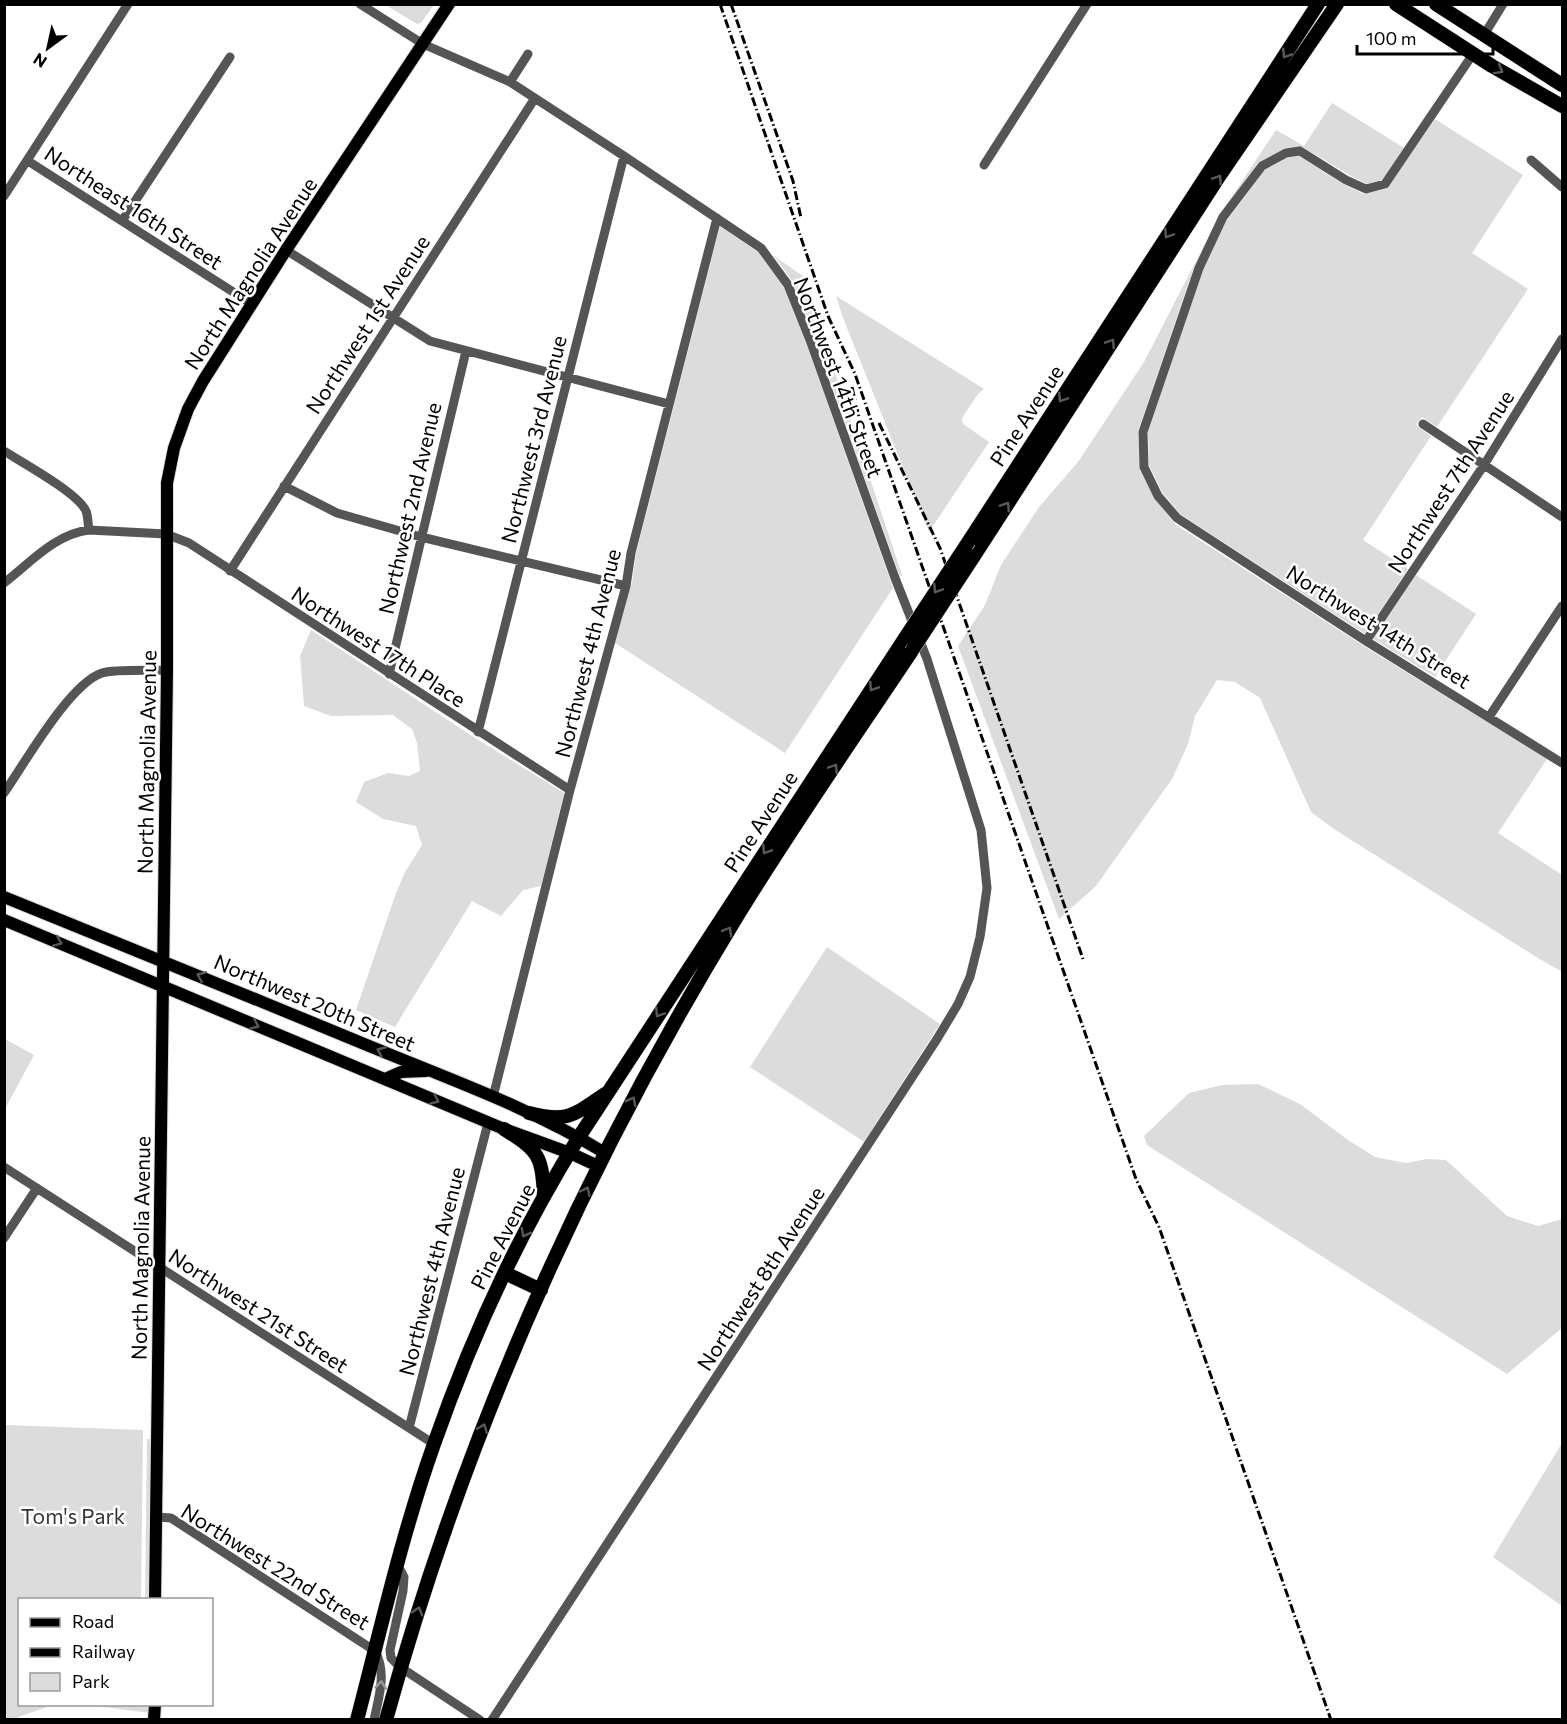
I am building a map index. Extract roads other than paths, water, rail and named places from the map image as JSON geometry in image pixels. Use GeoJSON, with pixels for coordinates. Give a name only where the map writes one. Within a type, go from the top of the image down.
{"type":"FeatureCollection","features":[{"type":"Feature","properties":{"kind":"highway","name":"Pine Avenue"},"geometry":{"type":"LineString","coordinates":[[357,1719],[434,1444],[477,1334],[505,1273],[544,1198],[579,1137],[1318,4]]}},
{"type":"Feature","properties":{"kind":"highway","name":"Pine Avenue"},"geometry":{"type":"LineString","coordinates":[[386,1719],[437,1552],[480,1434],[541,1290],[598,1166],[688,1000],[734,922],[1220,175],[1337,4]]}},
{"type":"Feature","properties":{"kind":"highway"},"geometry":{"type":"LineString","coordinates":[[1396,4],[1473,54],[1563,106]]}},
{"type":"Feature","properties":{"kind":"highway"},"geometry":{"type":"LineString","coordinates":[[1436,4],[1563,85]]}},
{"type":"Feature","properties":{"kind":"highway"},"geometry":{"type":"LineString","coordinates":[[674,991],[688,1000]]}},
{"type":"Feature","properties":{"kind":"highway"},"geometry":{"type":"LineString","coordinates":[[529,1113],[550,1118],[564,1118],[577,1113],[609,1091]]}},
{"type":"Feature","properties":{"kind":"highway"},"geometry":{"type":"LineString","coordinates":[[504,1129],[530,1146],[538,1158],[543,1174],[544,1198]]}},
{"type":"Feature","properties":{"kind":"highway"},"geometry":{"type":"LineString","coordinates":[[505,1273],[541,1290]]}},
{"type":"Feature","properties":{"kind":"main road","name":"North Magnolia Avenue"},"geometry":{"type":"LineString","coordinates":[[155,1598],[167,670],[167,483],[174,448],[188,409],[203,381],[286,250],[449,4]]}},
{"type":"Feature","properties":{"kind":"main road","name":"Northwest 20th Street"},"geometry":{"type":"LineString","coordinates":[[4,897],[163,960],[493,1097],[579,1137],[605,1153]]}},
{"type":"Feature","properties":{"kind":"main road","name":"Northwest 20th Street"},"geometry":{"type":"LineString","coordinates":[[4,920],[488,1123],[570,1153],[598,1166]]}},
{"type":"Feature","properties":{"kind":"main road"},"geometry":{"type":"LineString","coordinates":[[385,1079],[401,1072],[430,1071]]}},
{"type":"Feature","properties":{"kind":"street"},"geometry":{"type":"LineString","coordinates":[[4,196],[129,4]]}},
{"type":"Feature","properties":{"kind":"street","name":"Northwest 14th Street"},"geometry":{"type":"LineString","coordinates":[[360,4],[423,44],[510,82],[761,248],[788,285],[810,340],[895,578],[927,659],[981,830]]}},
{"type":"Feature","properties":{"kind":"street"},"geometry":{"type":"LineString","coordinates":[[984,165],[1087,4]]}},
{"type":"Feature","properties":{"kind":"street"},"geometry":{"type":"LineString","coordinates":[[1484,35],[1503,4]]}},
{"type":"Feature","properties":{"kind":"street"},"geometry":{"type":"LineString","coordinates":[[510,82],[528,54]]}},
{"type":"Feature","properties":{"kind":"street","name":"Northwest 14th Street"},"geometry":{"type":"LineString","coordinates":[[1473,54],[1385,184],[1366,189],[1346,180],[1300,151],[1286,153],[1262,166],[1223,218],[1198,268],[1143,432],[1144,467],[1158,496],[1177,519],[1366,641],[1563,763]]}},
{"type":"Feature","properties":{"kind":"street"},"geometry":{"type":"LineString","coordinates":[[122,221],[230,57]]}},
{"type":"Feature","properties":{"kind":"street","name":"Northwest 1st Avenue"},"geometry":{"type":"LineString","coordinates":[[230,571],[535,98]]}},
{"type":"Feature","properties":{"kind":"street","name":"Northwest 3rd Avenue"},"geometry":{"type":"LineString","coordinates":[[478,732],[624,156]]}},
{"type":"Feature","properties":{"kind":"street"},"geometry":{"type":"LineString","coordinates":[[1531,160],[1563,187]]}},
{"type":"Feature","properties":{"kind":"street","name":"Northeast 16th Street"},"geometry":{"type":"LineString","coordinates":[[28,161],[252,304]]}},
{"type":"Feature","properties":{"kind":"street","name":"Northwest 4th Avenue"},"geometry":{"type":"LineString","coordinates":[[493,1097],[570,790],[626,586],[631,553],[717,218]]}},
{"type":"Feature","properties":{"kind":"street"},"geometry":{"type":"LineString","coordinates":[[286,250],[430,341],[669,404]]}},
{"type":"Feature","properties":{"kind":"street","name":"Northwest 7th Avenue"},"geometry":{"type":"LineString","coordinates":[[1366,641],[1484,465],[1563,339]]}},
{"type":"Feature","properties":{"kind":"street","name":"Northwest 2nd Avenue"},"geometry":{"type":"LineString","coordinates":[[388,674],[465,351]]}},
{"type":"Feature","properties":{"kind":"street"},"geometry":{"type":"LineString","coordinates":[[1423,424],[1563,517]]}},
{"type":"Feature","properties":{"kind":"street"},"geometry":{"type":"LineString","coordinates":[[4,451],[64,489],[80,503],[86,512],[89,530]]}},
{"type":"Feature","properties":{"kind":"street"},"geometry":{"type":"LineString","coordinates":[[284,486],[338,513],[421,537],[626,586]]}},
{"type":"Feature","properties":{"kind":"street"},"geometry":{"type":"LineString","coordinates":[[4,583],[63,537],[76,532],[89,530],[166,534]]}},
{"type":"Feature","properties":{"kind":"street","name":"Northwest 17th Place"},"geometry":{"type":"LineString","coordinates":[[166,534],[189,543],[570,790]]}},
{"type":"Feature","properties":{"kind":"street"},"geometry":{"type":"LineString","coordinates":[[1489,717],[1563,606]]}},
{"type":"Feature","properties":{"kind":"street"},"geometry":{"type":"LineString","coordinates":[[4,794],[70,696],[86,682],[103,673],[167,670]]}},
{"type":"Feature","properties":{"kind":"street","name":"Northwest 8th Avenue"},"geometry":{"type":"LineString","coordinates":[[492,1719],[938,1039],[958,1004],[970,977],[980,937],[987,888],[981,830]]}},
{"type":"Feature","properties":{"kind":"street","name":"Northwest 4th Avenue"},"geometry":{"type":"LineString","coordinates":[[409,1428],[488,1123]]}},
{"type":"Feature","properties":{"kind":"street","name":"Northwest 21st Street"},"geometry":{"type":"LineString","coordinates":[[4,1167],[434,1444]]}},
{"type":"Feature","properties":{"kind":"street"},"geometry":{"type":"LineString","coordinates":[[4,1238],[37,1188]]}},
{"type":"Feature","properties":{"kind":"street","name":"Northwest 22nd Street"},"geometry":{"type":"LineString","coordinates":[[156,1517],[171,1518],[375,1651]]}},
{"type":"Feature","properties":{"kind":"street"},"geometry":{"type":"LineString","coordinates":[[398,1566],[404,1577],[404,1584],[390,1650],[392,1658],[400,1667],[480,1719]]}},
{"type":"Feature","properties":{"kind":"street"},"geometry":{"type":"LineString","coordinates":[[374,1719],[382,1678],[380,1659],[375,1651]]}},
{"type":"Feature","properties":{"kind":"railway"},"geometry":{"type":"LineString","coordinates":[[720,4],[828,316],[855,374],[1136,1179],[1159,1227],[1331,1720]]}},
{"type":"Feature","properties":{"kind":"railway"},"geometry":{"type":"LineString","coordinates":[[731,4],[793,181],[801,218]]}},
{"type":"Feature","properties":{"kind":"railway"},"geometry":{"type":"LineString","coordinates":[[852,387],[863,434]]}},
{"type":"Feature","properties":{"kind":"railway"},"geometry":{"type":"LineString","coordinates":[[879,423],[940,548],[1083,959]]}},
{"type":"Feature","properties":{"kind":"park label","name":"Tom's Park"},"geometry":{"type":"Point","coordinates":[73,1515]}}]}
